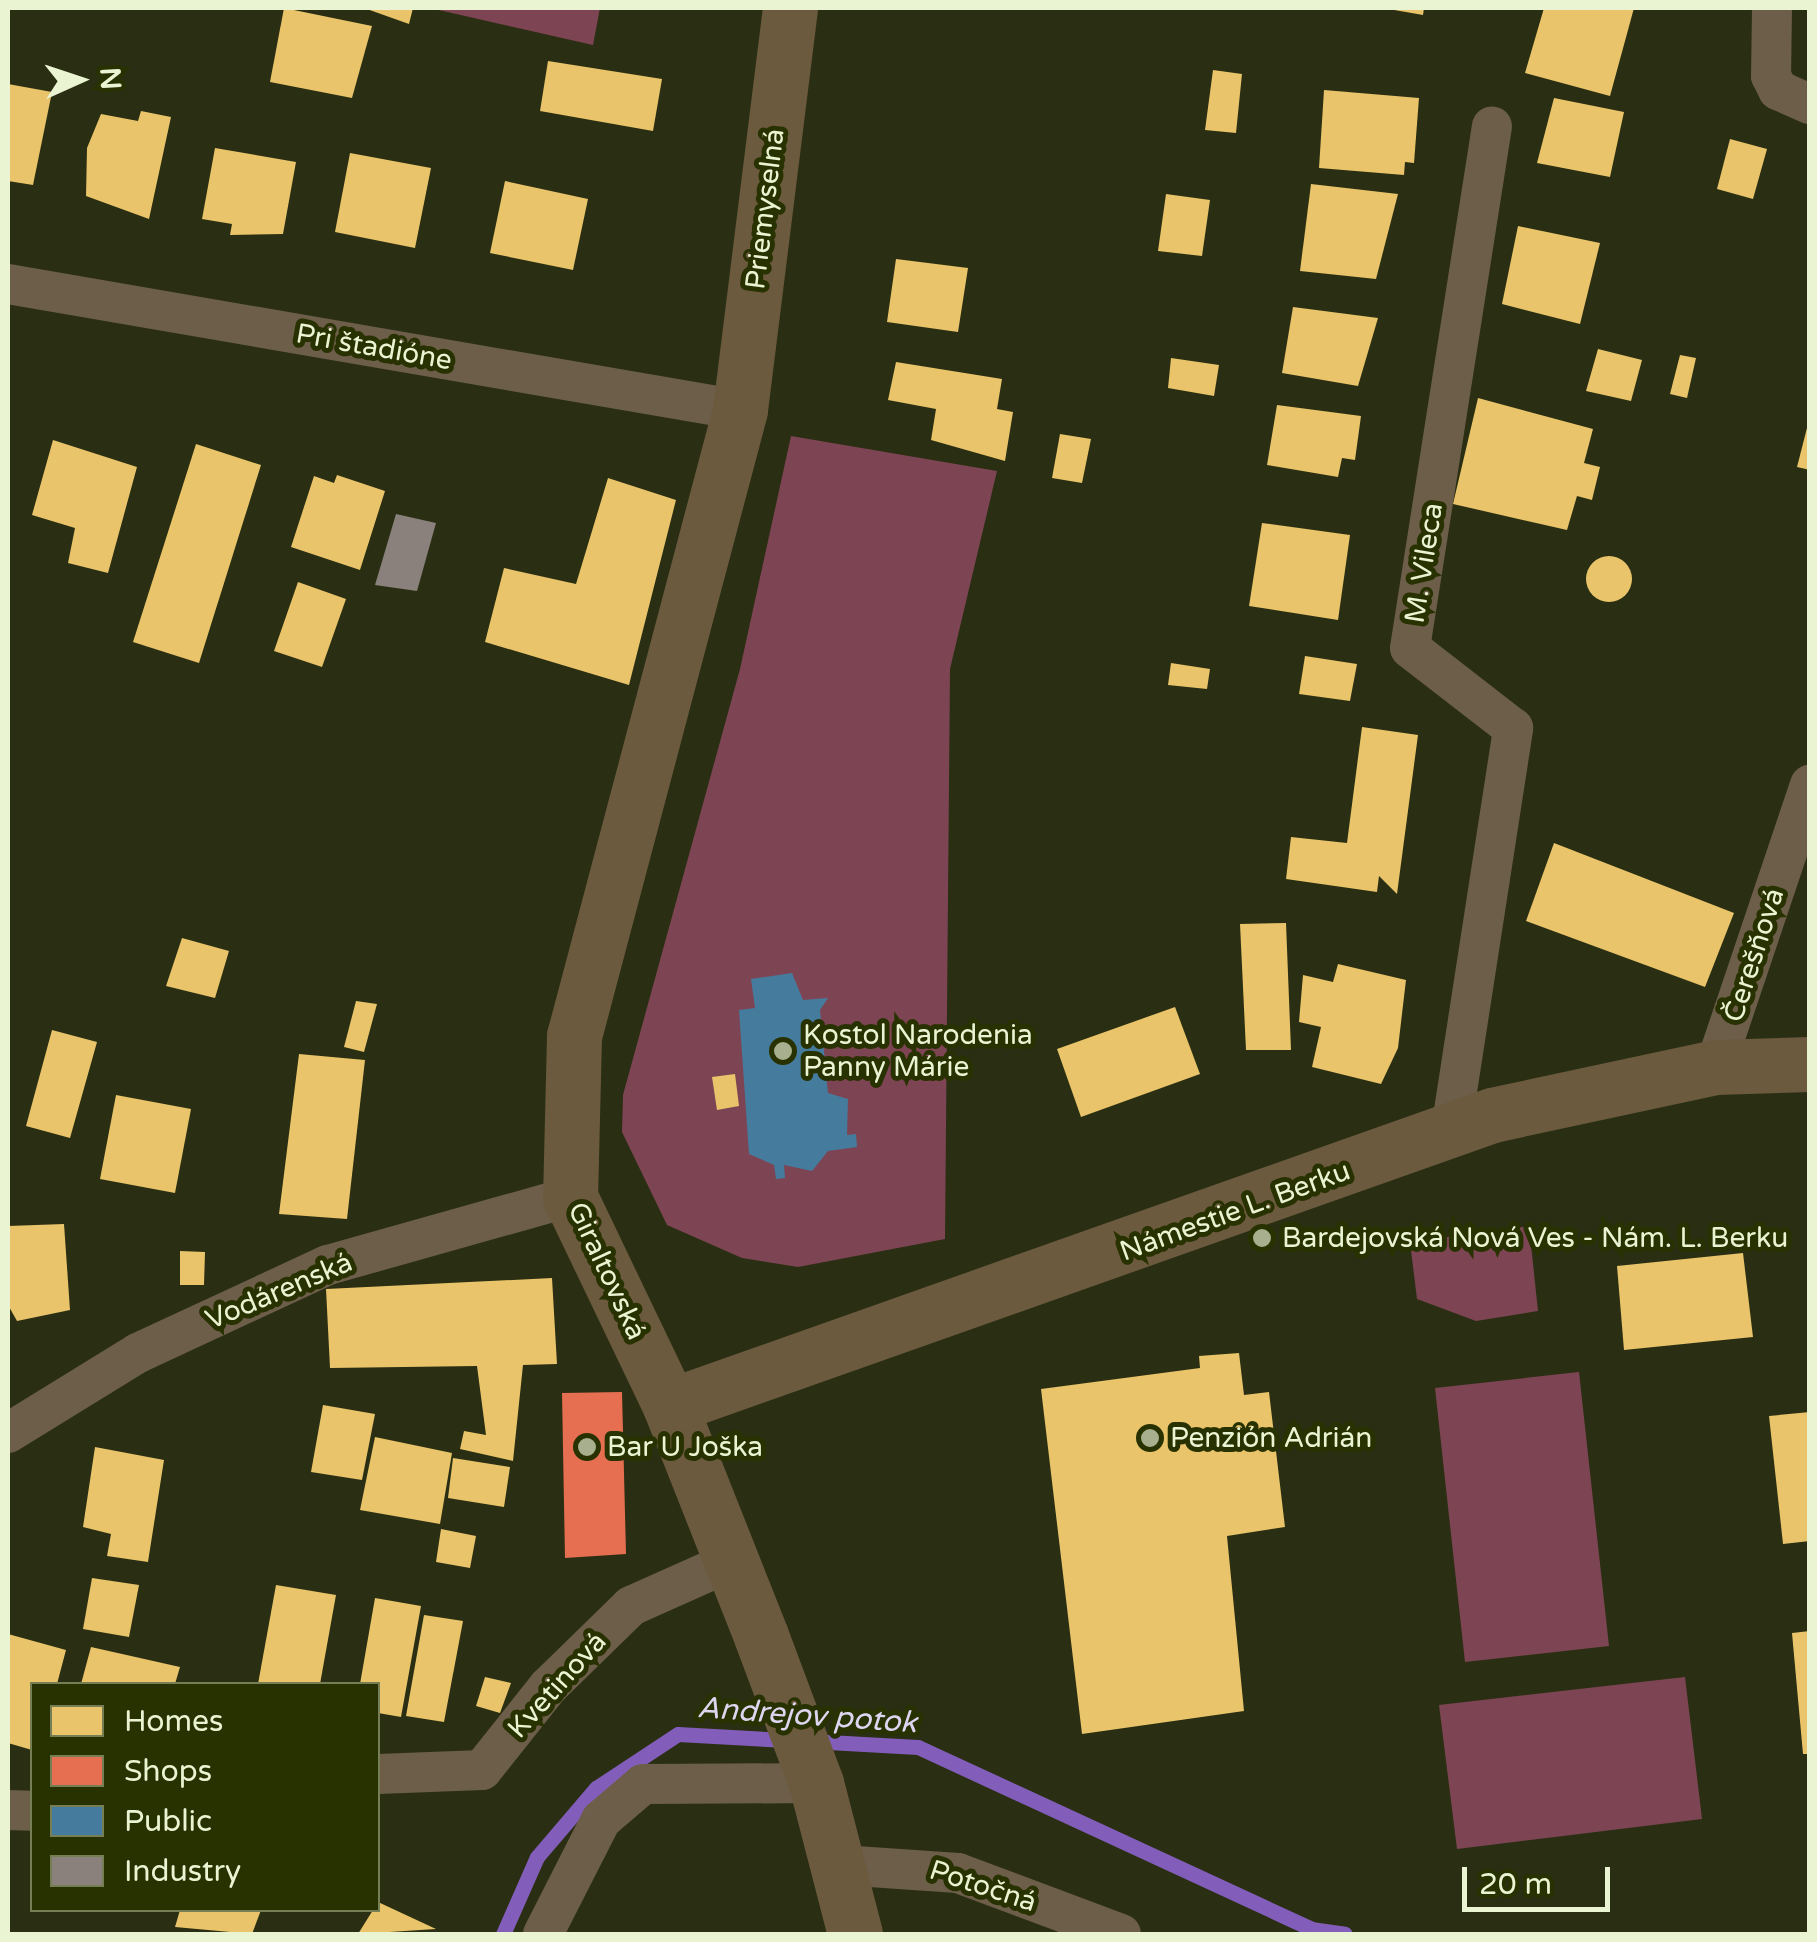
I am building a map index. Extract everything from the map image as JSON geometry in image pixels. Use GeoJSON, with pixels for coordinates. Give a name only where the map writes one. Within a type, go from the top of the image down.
{"type":"FeatureCollection","features":[{"type":"Feature","properties":{"kind":"street","name":"Priemyselná"},"geometry":{"type":"LineString","coordinates":[[740,410],[790,8]]}},
{"type":"Feature","properties":{"kind":"street"},"geometry":{"type":"LineString","coordinates":[[1772,8],[1771,76],[1810,104]]}},
{"type":"Feature","properties":{"kind":"street","name":"M. Vileca"},"geometry":{"type":"LineString","coordinates":[[1452,1130],[1513,728],[1410,648],[1492,126]]}},
{"type":"Feature","properties":{"kind":"street","name":"Pri štadióne"},"geometry":{"type":"LineString","coordinates":[[8,284],[740,410]]}},
{"type":"Feature","properties":{"kind":"street","name":"Giraltovská"},"geometry":{"type":"LineString","coordinates":[[740,410],[574,1036],[570,1197],[670,1406],[732,1561],[816,1783],[841,1865],[855,1934]]}},
{"type":"Feature","properties":{"kind":"street","name":"Čerešňová"},"geometry":{"type":"LineString","coordinates":[[1716,1067],[1810,785]]}},
{"type":"Feature","properties":{"kind":"street","name":"Námestie L. Berku"},"geometry":{"type":"LineString","coordinates":[[670,1406],[1452,1130],[1576,1092],[1716,1067],[1810,1064]]}},
{"type":"Feature","properties":{"kind":"street","name":"Vodárenská"},"geometry":{"type":"LineString","coordinates":[[8,1433],[138,1353],[328,1265],[570,1197]]}},
{"type":"Feature","properties":{"kind":"street","name":"Kvetinová"},"geometry":{"type":"LineString","coordinates":[[380,1774],[482,1770],[548,1687],[631,1606],[732,1561]]}},
{"type":"Feature","properties":{"kind":"street"},"geometry":{"type":"LineString","coordinates":[[543,1934],[601,1820],[644,1784],[816,1783]]}},
{"type":"Feature","properties":{"kind":"street","name":"Potočná"},"geometry":{"type":"LineString","coordinates":[[841,1865],[958,1873],[1121,1934]]}},
{"type":"Feature","properties":{"kind":"shaded area"},"geometry":{"type":"Polygon","coordinates":[[[430,8],[600,8],[593,45],[430,8]]]}},
{"type":"Feature","properties":{"kind":"shaded area"},"geometry":{"type":"Polygon","coordinates":[[[791,436],[997,471],[950,669],[945,1239],[798,1267],[742,1258],[667,1225],[622,1132],[623,1095],[740,669],[791,436]]]}},
{"type":"Feature","properties":{"kind":"shaded area"},"geometry":{"type":"Polygon","coordinates":[[[1529,1226],[1538,1311],[1476,1321],[1417,1299],[1410,1242],[1529,1226]]]}},
{"type":"Feature","properties":{"kind":"shaded area"},"geometry":{"type":"Polygon","coordinates":[[[1579,1372],[1609,1646],[1465,1662],[1435,1388],[1579,1372]]]}},
{"type":"Feature","properties":{"kind":"shaded area"},"geometry":{"type":"Polygon","coordinates":[[[1685,1677],[1702,1819],[1457,1849],[1439,1705],[1685,1677]]]}},
{"type":"Feature","properties":{"kind":"building: Homes"},"geometry":{"type":"Polygon","coordinates":[[[284,8],[372,26],[352,98],[270,82],[284,8]]]}},
{"type":"Feature","properties":{"kind":"building: Homes"},"geometry":{"type":"Polygon","coordinates":[[[364,8],[413,8],[409,24],[364,8]]]}},
{"type":"Feature","properties":{"kind":"building: Homes"},"geometry":{"type":"Polygon","coordinates":[[[1383,8],[1424,8],[1423,15],[1383,8]]]}},
{"type":"Feature","properties":{"kind":"building: Homes"},"geometry":{"type":"Polygon","coordinates":[[[1544,8],[1634,8],[1610,96],[1525,73],[1544,8]]]}},
{"type":"Feature","properties":{"kind":"building: Homes"},"geometry":{"type":"Polygon","coordinates":[[[548,61],[662,79],[653,131],[540,111],[548,61]]]}},
{"type":"Feature","properties":{"kind":"building: Homes"},"geometry":{"type":"Polygon","coordinates":[[[1213,70],[1242,74],[1236,133],[1205,130],[1213,70]]]}},
{"type":"Feature","properties":{"kind":"building: Homes"},"geometry":{"type":"Polygon","coordinates":[[[8,84],[52,92],[33,185],[8,181],[8,84]]]}},
{"type":"Feature","properties":{"kind":"building: Homes"},"geometry":{"type":"Polygon","coordinates":[[[1324,90],[1419,98],[1414,163],[1405,162],[1404,175],[1319,168],[1324,90]]]}},
{"type":"Feature","properties":{"kind":"building: Homes"},"geometry":{"type":"Polygon","coordinates":[[[1554,98],[1624,112],[1610,177],[1537,163],[1554,98]]]}},
{"type":"Feature","properties":{"kind":"building: Homes"},"geometry":{"type":"Polygon","coordinates":[[[141,111],[171,117],[149,219],[86,196],[87,148],[101,114],[138,121],[141,111]]]}},
{"type":"Feature","properties":{"kind":"building: Homes"},"geometry":{"type":"Polygon","coordinates":[[[1730,139],[1767,149],[1753,199],[1717,189],[1730,139]]]}},
{"type":"Feature","properties":{"kind":"building: Homes"},"geometry":{"type":"Polygon","coordinates":[[[215,148],[296,162],[283,234],[230,235],[232,224],[202,219],[215,148]]]}},
{"type":"Feature","properties":{"kind":"building: Homes"},"geometry":{"type":"Polygon","coordinates":[[[350,153],[431,168],[415,248],[335,232],[350,153]]]}},
{"type":"Feature","properties":{"kind":"building: Homes"},"geometry":{"type":"Polygon","coordinates":[[[505,181],[588,199],[573,270],[490,253],[505,181]]]}},
{"type":"Feature","properties":{"kind":"building: Homes"},"geometry":{"type":"Polygon","coordinates":[[[1311,184],[1398,194],[1376,279],[1300,271],[1311,184]]]}},
{"type":"Feature","properties":{"kind":"building: Homes"},"geometry":{"type":"Polygon","coordinates":[[[1166,194],[1210,200],[1202,256],[1158,251],[1166,194]]]}},
{"type":"Feature","properties":{"kind":"building: Homes"},"geometry":{"type":"Polygon","coordinates":[[[1518,226],[1600,243],[1580,324],[1502,304],[1518,226]]]}},
{"type":"Feature","properties":{"kind":"building: Homes"},"geometry":{"type":"Polygon","coordinates":[[[896,259],[968,268],[958,332],[887,322],[896,259]]]}},
{"type":"Feature","properties":{"kind":"building: Homes"},"geometry":{"type":"Polygon","coordinates":[[[1293,307],[1378,318],[1358,386],[1282,373],[1293,307]]]}},
{"type":"Feature","properties":{"kind":"building: Homes"},"geometry":{"type":"Polygon","coordinates":[[[1598,349],[1642,360],[1631,401],[1586,391],[1598,349]]]}},
{"type":"Feature","properties":{"kind":"building: Homes"},"geometry":{"type":"Polygon","coordinates":[[[1680,355],[1696,358],[1687,398],[1670,394],[1680,355]]]}},
{"type":"Feature","properties":{"kind":"building: Homes"},"geometry":{"type":"Polygon","coordinates":[[[1171,358],[1219,365],[1214,396],[1168,388],[1171,358]]]}},
{"type":"Feature","properties":{"kind":"building: Homes"},"geometry":{"type":"Polygon","coordinates":[[[896,362],[1002,379],[997,409],[1013,412],[1005,461],[931,440],[936,409],[888,400],[896,362]]]}},
{"type":"Feature","properties":{"kind":"building: Homes"},"geometry":{"type":"Polygon","coordinates":[[[1478,398],[1593,429],[1584,463],[1600,467],[1592,500],[1577,496],[1567,530],[1453,504],[1478,398]]]}},
{"type":"Feature","properties":{"kind":"building: Homes"},"geometry":{"type":"Polygon","coordinates":[[[1277,405],[1361,416],[1355,460],[1342,458],[1338,477],[1267,465],[1277,405]]]}},
{"type":"Feature","properties":{"kind":"building: Homes"},"geometry":{"type":"Polygon","coordinates":[[[1810,424],[1810,470],[1797,467],[1810,424]]]}},
{"type":"Feature","properties":{"kind":"building: Homes"},"geometry":{"type":"Polygon","coordinates":[[[1060,434],[1091,439],[1082,483],[1052,478],[1060,434]]]}},
{"type":"Feature","properties":{"kind":"building: Homes"},"geometry":{"type":"Polygon","coordinates":[[[53,440],[137,467],[108,573],[68,563],[75,528],[32,515],[53,440]]]}},
{"type":"Feature","properties":{"kind":"building: Homes"},"geometry":{"type":"Polygon","coordinates":[[[196,444],[261,465],[199,663],[133,642],[196,444]]]}},
{"type":"Feature","properties":{"kind":"building: Homes"},"geometry":{"type":"Polygon","coordinates":[[[337,475],[385,491],[360,570],[291,547],[314,476],[334,483],[337,475]]]}},
{"type":"Feature","properties":{"kind":"building: Homes"},"geometry":{"type":"Polygon","coordinates":[[[608,478],[676,500],[629,685],[485,642],[504,568],[576,584],[608,478]]]}},
{"type":"Feature","properties":{"kind":"building: Homes"},"geometry":{"type":"Polygon","coordinates":[[[1262,523],[1350,535],[1338,620],[1249,606],[1262,523]]]}},
{"type":"Feature","properties":{"kind":"building: Homes"},"geometry":{"type":"Polygon","coordinates":[[[1609,556],[1625,563],[1632,579],[1625,595],[1609,602],[1593,595],[1586,579],[1593,563],[1609,556]]]}},
{"type":"Feature","properties":{"kind":"building: Homes"},"geometry":{"type":"Polygon","coordinates":[[[298,582],[346,599],[322,667],[274,651],[298,582]]]}},
{"type":"Feature","properties":{"kind":"building: Homes"},"geometry":{"type":"Polygon","coordinates":[[[1305,656],[1357,664],[1350,701],[1299,694],[1305,656]]]}},
{"type":"Feature","properties":{"kind":"building: Homes"},"geometry":{"type":"Polygon","coordinates":[[[1171,663],[1210,669],[1207,689],[1168,685],[1171,663]]]}},
{"type":"Feature","properties":{"kind":"building: Homes"},"geometry":{"type":"Polygon","coordinates":[[[1362,727],[1418,735],[1397,894],[1379,876],[1377,892],[1286,879],[1291,837],[1347,843],[1362,727]]]}},
{"type":"Feature","properties":{"kind":"building: Homes"},"geometry":{"type":"Polygon","coordinates":[[[1554,843],[1734,913],[1705,987],[1526,921],[1554,843]]]}},
{"type":"Feature","properties":{"kind":"building: Homes"},"geometry":{"type":"Polygon","coordinates":[[[1286,923],[1291,1050],[1246,1050],[1240,924],[1286,923]]]}},
{"type":"Feature","properties":{"kind":"building: Homes"},"geometry":{"type":"Polygon","coordinates":[[[182,938],[229,951],[215,998],[166,986],[182,938]]]}},
{"type":"Feature","properties":{"kind":"building: Homes"},"geometry":{"type":"Polygon","coordinates":[[[1338,964],[1406,980],[1398,1048],[1381,1084],[1312,1067],[1321,1027],[1299,1022],[1303,975],[1333,982],[1338,964]]]}},
{"type":"Feature","properties":{"kind":"building: Homes"},"geometry":{"type":"Polygon","coordinates":[[[356,1001],[377,1004],[364,1052],[344,1047],[356,1001]]]}},
{"type":"Feature","properties":{"kind":"building: Homes"},"geometry":{"type":"Polygon","coordinates":[[[1175,1007],[1200,1074],[1081,1117],[1057,1049],[1175,1007]]]}},
{"type":"Feature","properties":{"kind":"building: Homes"},"geometry":{"type":"Polygon","coordinates":[[[52,1030],[97,1042],[70,1138],[26,1126],[52,1030]]]}},
{"type":"Feature","properties":{"kind":"building: Homes"},"geometry":{"type":"Polygon","coordinates":[[[299,1054],[365,1060],[347,1219],[279,1214],[299,1054]]]}},
{"type":"Feature","properties":{"kind":"building: Homes"},"geometry":{"type":"Polygon","coordinates":[[[735,1074],[739,1106],[717,1110],[712,1077],[735,1074]]]}},
{"type":"Feature","properties":{"kind":"building: Homes"},"geometry":{"type":"Polygon","coordinates":[[[116,1095],[191,1109],[175,1193],[100,1179],[116,1095]]]}},
{"type":"Feature","properties":{"kind":"building: Homes"},"geometry":{"type":"Polygon","coordinates":[[[64,1224],[70,1310],[17,1321],[8,1305],[8,1226],[64,1224]]]}},
{"type":"Feature","properties":{"kind":"building: Homes"},"geometry":{"type":"Polygon","coordinates":[[[180,1251],[205,1252],[204,1285],[180,1285],[180,1251]]]}},
{"type":"Feature","properties":{"kind":"building: Homes"},"geometry":{"type":"Polygon","coordinates":[[[1743,1253],[1753,1337],[1624,1350],[1617,1266],[1743,1253]]]}},
{"type":"Feature","properties":{"kind":"building: Homes"},"geometry":{"type":"Polygon","coordinates":[[[552,1278],[557,1364],[523,1365],[513,1461],[460,1449],[464,1431],[486,1435],[477,1366],[330,1368],[326,1289],[552,1278]]]}},
{"type":"Feature","properties":{"kind":"building: Homes"},"geometry":{"type":"Polygon","coordinates":[[[1239,1353],[1244,1395],[1269,1392],[1285,1527],[1227,1536],[1244,1711],[1082,1734],[1041,1389],[1200,1368],[1199,1356],[1239,1353]]]}},
{"type":"Feature","properties":{"kind":"building: Homes"},"geometry":{"type":"Polygon","coordinates":[[[323,1405],[375,1414],[362,1480],[311,1472],[323,1405]]]}},
{"type":"Feature","properties":{"kind":"building: Homes"},"geometry":{"type":"Polygon","coordinates":[[[1810,1412],[1810,1541],[1783,1544],[1769,1416],[1810,1412]]]}},
{"type":"Feature","properties":{"kind":"building: Homes"},"geometry":{"type":"Polygon","coordinates":[[[375,1437],[452,1453],[440,1524],[360,1510],[375,1437]]]}},
{"type":"Feature","properties":{"kind":"building: Homes"},"geometry":{"type":"Polygon","coordinates":[[[95,1447],[164,1460],[148,1562],[107,1556],[111,1534],[83,1527],[95,1447]]]}},
{"type":"Feature","properties":{"kind":"building: Homes"},"geometry":{"type":"Polygon","coordinates":[[[453,1458],[510,1467],[504,1507],[448,1498],[453,1458]]]}},
{"type":"Feature","properties":{"kind":"building: Homes"},"geometry":{"type":"Polygon","coordinates":[[[441,1529],[476,1536],[470,1568],[436,1562],[441,1529]]]}},
{"type":"Feature","properties":{"kind":"building: Homes"},"geometry":{"type":"Polygon","coordinates":[[[92,1578],[139,1585],[129,1637],[83,1629],[92,1578]]]}},
{"type":"Feature","properties":{"kind":"building: Homes"},"geometry":{"type":"Polygon","coordinates":[[[276,1585],[336,1595],[320,1682],[258,1682],[276,1585]]]}},
{"type":"Feature","properties":{"kind":"building: Homes"},"geometry":{"type":"Polygon","coordinates":[[[375,1598],[421,1606],[401,1717],[380,1713],[380,1682],[360,1682],[375,1598]]]}},
{"type":"Feature","properties":{"kind":"building: Homes"},"geometry":{"type":"Polygon","coordinates":[[[424,1615],[463,1621],[444,1722],[406,1716],[424,1615]]]}},
{"type":"Feature","properties":{"kind":"building: Homes"},"geometry":{"type":"Polygon","coordinates":[[[1810,1631],[1810,1754],[1803,1754],[1792,1633],[1810,1631]]]}},
{"type":"Feature","properties":{"kind":"building: Homes"},"geometry":{"type":"Polygon","coordinates":[[[8,1634],[66,1650],[58,1682],[30,1682],[30,1749],[8,1743],[8,1634]]]}},
{"type":"Feature","properties":{"kind":"building: Homes"},"geometry":{"type":"Polygon","coordinates":[[[91,1647],[180,1667],[176,1682],[82,1682],[91,1647]]]}},
{"type":"Feature","properties":{"kind":"building: Homes"},"geometry":{"type":"Polygon","coordinates":[[[485,1677],[511,1683],[500,1713],[476,1706],[485,1677]]]}},
{"type":"Feature","properties":{"kind":"building: Homes"},"geometry":{"type":"Polygon","coordinates":[[[380,1903],[436,1929],[358,1934],[372,1912],[380,1912],[380,1903]]]}},
{"type":"Feature","properties":{"kind":"building: Homes"},"geometry":{"type":"Polygon","coordinates":[[[179,1912],[260,1912],[252,1934],[175,1927],[179,1912]]]}},
{"type":"Feature","properties":{"kind":"building: Shops"},"geometry":{"type":"Polygon","coordinates":[[[622,1392],[626,1554],[565,1558],[562,1393],[622,1392]]]}},
{"type":"Feature","properties":{"kind":"building: Public","name":"Kostol Narodenia Panny Márie"},"geometry":{"type":"Polygon","coordinates":[[[792,973],[803,1000],[828,998],[820,1010],[828,1093],[848,1099],[847,1135],[856,1134],[857,1147],[828,1151],[812,1171],[784,1165],[785,1178],[776,1179],[774,1165],[749,1154],[739,1010],[755,1008],[751,979],[792,973]]]}},
{"type":"Feature","properties":{"kind":"building: Industry"},"geometry":{"type":"Polygon","coordinates":[[[396,514],[436,523],[417,591],[375,585],[396,514]]]}},
{"type":"Feature","properties":{"kind":"waterway","name":"Andrejov potok"},"geometry":{"type":"LineString","coordinates":[[503,1934],[537,1857],[596,1788],[678,1734],[787,1740]]}},
{"type":"Feature","properties":{"kind":"waterway","name":"Andrejov potok"},"geometry":{"type":"LineString","coordinates":[[810,1741],[918,1747],[1311,1929],[1345,1934]]}},
{"type":"Feature","properties":{"kind":"place","name":"Kostol Narodenia Panny Márie"},"geometry":{"type":"Point","coordinates":[783,1051]}},
{"type":"Feature","properties":{"kind":"place","name":"Bardejovská Nová Ves - Nám. L. Berku"},"geometry":{"type":"Point","coordinates":[1262,1238]}},
{"type":"Feature","properties":{"kind":"place","name":"Penzión Adrián"},"geometry":{"type":"Point","coordinates":[1150,1438]}},
{"type":"Feature","properties":{"kind":"place","name":"Bar U Joška"},"geometry":{"type":"Point","coordinates":[587,1447]}}]}
